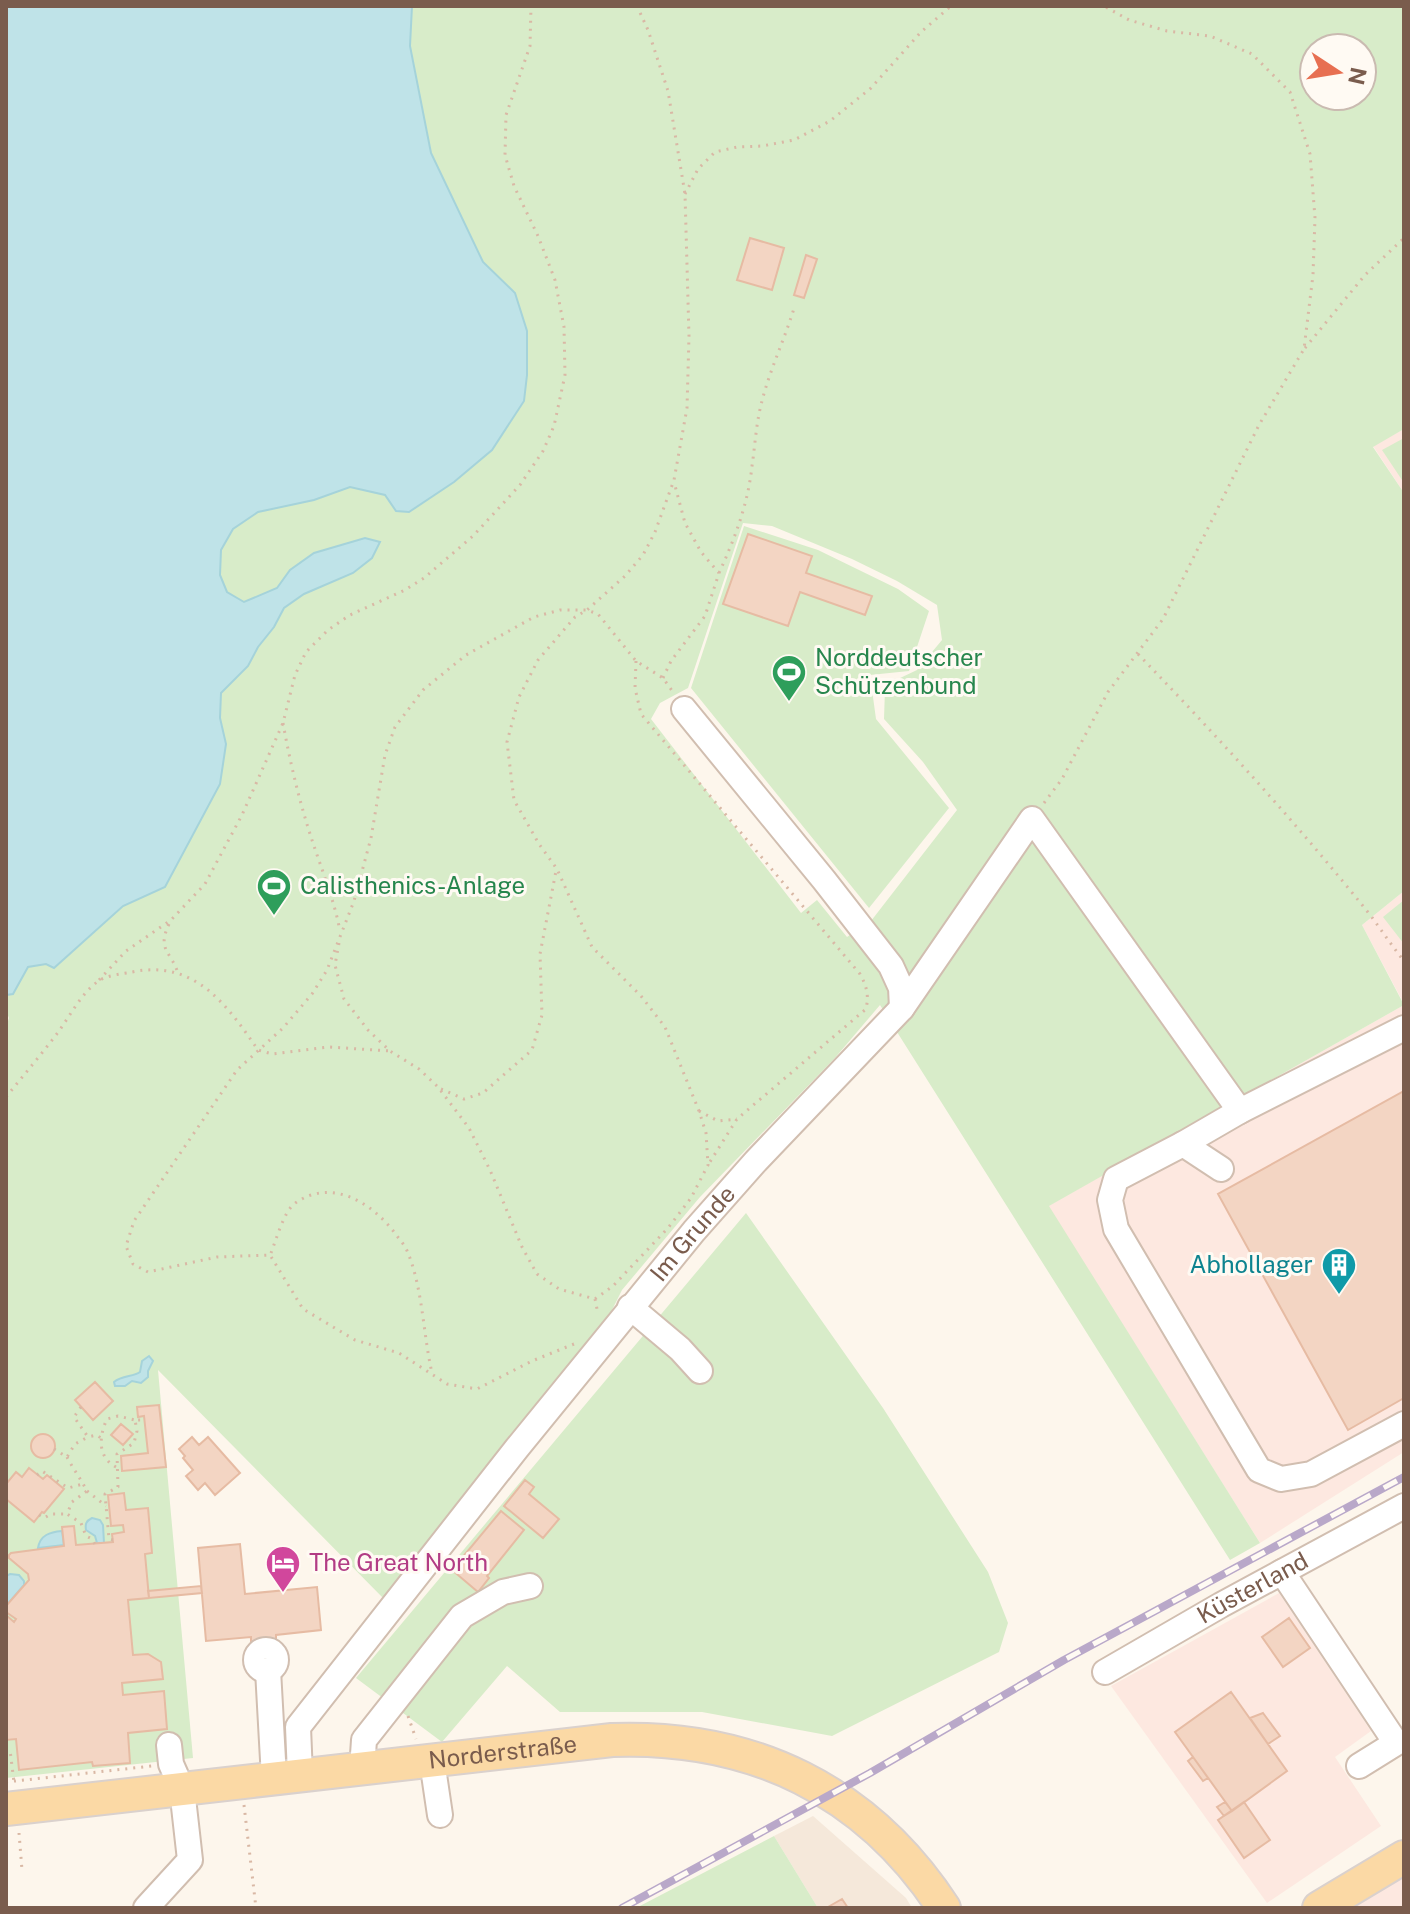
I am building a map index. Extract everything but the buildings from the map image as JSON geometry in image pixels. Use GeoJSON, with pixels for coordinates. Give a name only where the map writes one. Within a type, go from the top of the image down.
{"type":"FeatureCollection","features":[{"type":"Feature","properties":{"kind":"main road","name":"Norderstraße"},"geometry":{"type":"LineString","coordinates":[[12,1799],[182,1789],[612,1740],[656,1740],[724,1749],[817,1785],[844,1803],[905,1858],[944,1908]]}},
{"type":"Feature","properties":{"kind":"main road"},"geometry":{"type":"LineString","coordinates":[[1319,1908],[1404,1857]]}},
{"type":"Feature","properties":{"kind":"street"},"geometry":{"type":"LineString","coordinates":[[684,709],[891,966],[901,988],[902,1008]]}},
{"type":"Feature","properties":{"kind":"street","name":"Im Grunde"},"geometry":{"type":"LineString","coordinates":[[287,1777],[298,1727],[694,1231],[756,1161],[902,1008],[1032,819]]}},
{"type":"Feature","properties":{"kind":"street"},"geometry":{"type":"LineString","coordinates":[[1032,819],[1240,1111]]}},
{"type":"Feature","properties":{"kind":"street"},"geometry":{"type":"LineString","coordinates":[[1404,1028],[1240,1111],[1116,1179],[1110,1200],[1116,1229],[1259,1470],[1281,1479],[1311,1474],[1404,1424]]}},
{"type":"Feature","properties":{"kind":"street"},"geometry":{"type":"LineString","coordinates":[[1183,1144],[1221,1169]]}},
{"type":"Feature","properties":{"kind":"street"},"geometry":{"type":"LineString","coordinates":[[624,1315],[680,1349],[700,1371]]}},
{"type":"Feature","properties":{"kind":"street","name":"Küsterland"},"geometry":{"type":"LineString","coordinates":[[1105,1672],[1282,1572],[1401,1514]]}},
{"type":"Feature","properties":{"kind":"street"},"geometry":{"type":"LineString","coordinates":[[1282,1572],[1396,1743],[1359,1766]]}},
{"type":"Feature","properties":{"kind":"street"},"geometry":{"type":"LineString","coordinates":[[362,1769],[364,1740],[462,1616],[503,1592],[530,1586]]}},
{"type":"Feature","properties":{"kind":"street"},"geometry":{"type":"LineString","coordinates":[[268,1670],[287,1777]]}},
{"type":"Feature","properties":{"kind":"street"},"geometry":{"type":"LineString","coordinates":[[146,1908],[190,1860],[182,1789],[171,1764],[169,1745]]}},
{"type":"Feature","properties":{"kind":"street"},"geometry":{"type":"LineString","coordinates":[[432,1761],[440,1815]]}},
{"type":"Feature","properties":{"kind":"path"},"geometry":{"type":"LineString","coordinates":[[6,1097],[76,1006],[126,951],[171,920],[205,884],[242,815],[283,723],[295,675],[306,652],[328,630],[350,615],[424,578],[473,536],[520,485],[543,451],[554,426],[565,375],[564,327],[555,280],[514,186],[505,155],[506,115],[530,46],[531,6]]}},
{"type":"Feature","properties":{"kind":"path"},"geometry":{"type":"LineString","coordinates":[[637,6],[668,91],[685,194],[689,336],[687,408],[674,480],[643,555],[625,576],[575,617],[538,660],[519,697],[507,742],[514,800],[557,869],[592,947],[641,996],[665,1027],[706,1133],[708,1165]]}},
{"type":"Feature","properties":{"kind":"path"},"geometry":{"type":"LineString","coordinates":[[685,194],[698,169],[715,152],[794,140],[830,121],[871,88],[921,32],[951,6]]}},
{"type":"Feature","properties":{"kind":"path"},"geometry":{"type":"LineString","coordinates":[[1104,6],[1129,20],[1167,31],[1210,36],[1252,54],[1290,92],[1310,154],[1315,218],[1313,275],[1304,349]]}},
{"type":"Feature","properties":{"kind":"path"},"geometry":{"type":"LineString","coordinates":[[1032,819],[1062,779],[1108,692],[1163,619],[1259,425],[1304,349],[1365,275],[1404,238]]}},
{"type":"Feature","properties":{"kind":"path"},"geometry":{"type":"LineString","coordinates":[[663,678],[671,661],[705,616],[745,508],[761,403],[795,305]]}},
{"type":"Feature","properties":{"kind":"path"},"geometry":{"type":"LineString","coordinates":[[674,480],[685,523],[701,552],[719,573]]}},
{"type":"Feature","properties":{"kind":"path"},"geometry":{"type":"LineString","coordinates":[[270,1255],[217,1257],[148,1272],[133,1264],[126,1246],[134,1221],[237,1070],[283,1028],[312,994],[327,970],[354,901],[371,838],[385,755],[395,727],[423,690],[466,655],[534,617],[560,610],[587,610],[598,614],[636,661],[663,678],[684,709]]}},
{"type":"Feature","properties":{"kind":"path"},"geometry":{"type":"LineString","coordinates":[[1138,654],[1200,718],[1301,834],[1404,961]]}},
{"type":"Feature","properties":{"kind":"path"},"geometry":{"type":"LineString","coordinates":[[595,1299],[613,1286],[668,1228],[691,1198],[737,1119],[866,1009],[869,997],[867,986],[850,962],[641,714],[635,688],[636,661]]}},
{"type":"Feature","properties":{"kind":"path"},"geometry":{"type":"LineString","coordinates":[[283,723],[291,770],[336,911],[341,935],[335,965],[344,999],[368,1030],[390,1051],[419,1069],[438,1087],[469,1128],[537,1274],[559,1289],[595,1299]]}},
{"type":"Feature","properties":{"kind":"path"},"geometry":{"type":"LineString","coordinates":[[438,1087],[464,1099],[483,1093],[532,1050],[542,1015],[540,954],[557,869]]}},
{"type":"Feature","properties":{"kind":"path"},"geometry":{"type":"LineString","coordinates":[[171,920],[163,936],[163,944],[178,973]]}},
{"type":"Feature","properties":{"kind":"path"},"geometry":{"type":"LineString","coordinates":[[99,980],[140,970],[178,973],[203,984],[235,1017],[258,1050],[272,1054],[329,1047],[390,1051]]}},
{"type":"Feature","properties":{"kind":"path"},"geometry":{"type":"LineString","coordinates":[[699,1111],[718,1121],[737,1119]]}},
{"type":"Feature","properties":{"kind":"path"},"geometry":{"type":"LineString","coordinates":[[270,1255],[292,1205],[313,1194],[339,1192],[365,1203],[384,1219],[406,1248],[416,1274],[432,1373]]}},
{"type":"Feature","properties":{"kind":"path"},"geometry":{"type":"LineString","coordinates":[[270,1255],[303,1309],[355,1340],[399,1353],[447,1384],[477,1389],[576,1343]]}},
{"type":"Feature","properties":{"kind":"path"},"geometry":{"type":"LineString","coordinates":[[595,1299],[599,1318],[624,1315]]}},
{"type":"Feature","properties":{"kind":"path"},"geometry":{"type":"LineString","coordinates":[[81,1407],[74,1417],[88,1437]]}},
{"type":"Feature","properties":{"kind":"path"},"geometry":{"type":"LineString","coordinates":[[118,1468],[109,1463],[102,1450],[101,1431],[107,1419],[118,1416],[144,1420]]}},
{"type":"Feature","properties":{"kind":"path"},"geometry":{"type":"LineString","coordinates":[[113,1540],[109,1539],[105,1494],[118,1487],[117,1454],[134,1443],[137,1431],[135,1420]]}},
{"type":"Feature","properties":{"kind":"path"},"geometry":{"type":"LineString","coordinates":[[67,1457],[75,1444],[88,1437],[97,1435],[102,1439]]}},
{"type":"Feature","properties":{"kind":"path"},"geometry":{"type":"LineString","coordinates":[[54,1449],[67,1457],[87,1491],[106,1506]]}},
{"type":"Feature","properties":{"kind":"path"},"geometry":{"type":"LineString","coordinates":[[37,1475],[42,1471],[68,1488],[83,1484]]}},
{"type":"Feature","properties":{"kind":"path"},"geometry":{"type":"LineString","coordinates":[[67,1514],[72,1502],[87,1491]]}},
{"type":"Feature","properties":{"kind":"path"},"geometry":{"type":"LineString","coordinates":[[39,1515],[44,1518],[51,1514],[67,1514],[81,1523],[86,1536],[95,1544]]}},
{"type":"Feature","properties":{"kind":"path"},"geometry":{"type":"LineString","coordinates":[[405,1688],[406,1708],[418,1745],[430,1743],[432,1761]]}},
{"type":"Feature","properties":{"kind":"path"},"geometry":{"type":"LineString","coordinates":[[6,1750],[10,1750],[12,1799],[22,1870]]}},
{"type":"Feature","properties":{"kind":"path"},"geometry":{"type":"LineString","coordinates":[[244,1801],[256,1908]]}},
{"type":"Feature","properties":{"kind":"shaded area"},"geometry":{"type":"Polygon","coordinates":[[[1404,429],[1404,493],[1373,446],[1404,429]]]}},
{"type":"Feature","properties":{"kind":"shaded area"},"geometry":{"type":"Polygon","coordinates":[[[1404,891],[1404,1004],[1362,925],[1404,891]]]}},
{"type":"Feature","properties":{"kind":"shaded area"},"geometry":{"type":"Polygon","coordinates":[[[1404,1005],[1404,1452],[1260,1543],[1048,1206],[1404,1005]]]}},
{"type":"Feature","properties":{"kind":"shaded area"},"geometry":{"type":"Polygon","coordinates":[[[1279,1593],[1371,1731],[1335,1757],[1381,1826],[1267,1903],[1111,1686],[1279,1593]]]}},
{"type":"Feature","properties":{"kind":"shaded area"},"geometry":{"type":"Polygon","coordinates":[[[813,1816],[906,1898],[912,1908],[818,1908],[774,1836],[813,1816]]]}},
{"type":"Feature","properties":{"kind":"shaded area"},"geometry":{"type":"Polygon","coordinates":[[[1404,1876],[1404,1908],[1350,1908],[1404,1876]]]}},
{"type":"Feature","properties":{"kind":"green space"},"geometry":{"type":"Polygon","coordinates":[[[412,6],[1404,6],[1404,429],[1373,447],[1404,493],[1404,891],[1362,925],[1404,1005],[1049,1206],[1260,1543],[1230,1560],[880,1005],[834,1059],[700,1197],[622,1290],[598,1338],[384,1599],[158,1370],[193,1758],[6,1778],[6,1027],[9,1018],[6,995],[13,993],[28,967],[46,964],[54,967],[123,906],[165,887],[220,784],[226,744],[220,718],[220,693],[248,666],[284,608],[304,594],[353,573],[380,542],[365,538],[314,553],[290,570],[277,588],[244,602],[227,592],[220,575],[221,549],[233,529],[258,512],[314,500],[350,487],[385,495],[396,511],[524,401],[527,331],[515,293],[483,262],[431,153],[410,46],[412,6]],[[743,523],[688,688],[660,703],[651,719],[801,913],[817,900],[847,937],[871,921],[957,810],[923,762],[884,719],[885,689],[917,670],[942,640],[937,605],[852,559],[772,526],[743,523]]]}},
{"type":"Feature","properties":{"kind":"green space"},"geometry":{"type":"Polygon","coordinates":[[[1404,438],[1404,483],[1382,450],[1404,438]]]}},
{"type":"Feature","properties":{"kind":"green space","name":"Norddeutscher Schützenbund"},"geometry":{"type":"Polygon","coordinates":[[[744,526],[818,550],[898,589],[929,611],[909,671],[870,675],[876,719],[949,808],[869,908],[691,688],[744,526]]]}},
{"type":"Feature","properties":{"kind":"green space"},"geometry":{"type":"Polygon","coordinates":[[[1404,900],[1404,944],[1383,917],[1404,900]]]}},
{"type":"Feature","properties":{"kind":"green space"},"geometry":{"type":"Polygon","coordinates":[[[746,1213],[883,1408],[988,1572],[1008,1623],[999,1652],[832,1736],[702,1712],[560,1712],[507,1666],[442,1742],[356,1678],[746,1213]]]}},
{"type":"Feature","properties":{"kind":"green space"},"geometry":{"type":"Polygon","coordinates":[[[774,1836],[818,1908],[636,1908],[774,1836]]]}},
{"type":"Feature","properties":{"kind":"water"},"geometry":{"type":"Polygon","coordinates":[[[6,6],[412,6],[410,46],[431,153],[483,262],[515,293],[527,331],[527,375],[524,401],[492,450],[454,482],[409,512],[396,511],[385,495],[350,487],[314,500],[258,512],[233,529],[221,550],[220,575],[227,592],[244,602],[277,588],[290,570],[314,553],[365,538],[380,542],[372,558],[353,573],[304,594],[284,608],[248,666],[221,693],[220,718],[226,744],[220,784],[165,887],[123,906],[54,968],[46,964],[28,967],[13,994],[6,995],[6,6]]]}},
{"type":"Feature","properties":{"kind":"water"},"geometry":{"type":"Polygon","coordinates":[[[149,1356],[153,1361],[148,1377],[141,1383],[132,1381],[125,1386],[115,1386],[117,1380],[140,1372],[142,1361],[149,1356]]]}},
{"type":"Feature","properties":{"kind":"water"},"geometry":{"type":"Polygon","coordinates":[[[92,1518],[100,1520],[103,1525],[104,1543],[97,1543],[95,1536],[86,1530],[86,1523],[92,1518]]]}},
{"type":"Feature","properties":{"kind":"water"},"geometry":{"type":"Polygon","coordinates":[[[62,1531],[64,1545],[38,1548],[46,1535],[62,1531]]]}},
{"type":"Feature","properties":{"kind":"water"},"geometry":{"type":"Polygon","coordinates":[[[19,1575],[24,1585],[6,1606],[6,1576],[19,1575]]]}},
{"type":"Feature","properties":{"kind":"railway"},"geometry":{"type":"LineString","coordinates":[[622,1908],[870,1773],[1064,1660],[1404,1477]]}},
{"type":"Feature","properties":{"kind":"place","name":"Norddeutscher Schützenbund"},"geometry":{"type":"Point","coordinates":[789,703]}},
{"type":"Feature","properties":{"kind":"place","name":"Calisthenics-Anlage"},"geometry":{"type":"Point","coordinates":[274,917]}},
{"type":"Feature","properties":{"kind":"place","name":"Abhollager"},"geometry":{"type":"Point","coordinates":[1339,1296]}},
{"type":"Feature","properties":{"kind":"place","name":"The Great North"},"geometry":{"type":"Point","coordinates":[283,1594]}}]}
